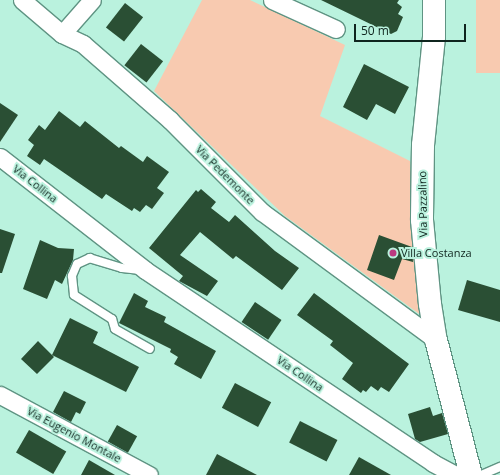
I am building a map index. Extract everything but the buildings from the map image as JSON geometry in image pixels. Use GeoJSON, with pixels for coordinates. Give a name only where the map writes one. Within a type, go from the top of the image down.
{"type":"FeatureCollection","features":[{"type":"Feature","properties":{"kind":"main road","name":"Via Pazzalino"},"geometry":{"type":"LineString","coordinates":[[434,0],[434,37],[421,187],[426,268],[436,340],[471,475]]}},
{"type":"Feature","properties":{"kind":"street","name":"Via Pedemonte"},"geometry":{"type":"LineString","coordinates":[[22,0],[62,34],[83,44],[170,120],[262,212],[436,340]]}},
{"type":"Feature","properties":{"kind":"street"},"geometry":{"type":"LineString","coordinates":[[62,34],[92,0]]}},
{"type":"Feature","properties":{"kind":"street"},"geometry":{"type":"LineString","coordinates":[[272,0],[336,30]]}},
{"type":"Feature","properties":{"kind":"street","name":"Via Collina"},"geometry":{"type":"LineString","coordinates":[[0,157],[145,270],[433,463],[456,475]]}},
{"type":"Feature","properties":{"kind":"street","name":"Via Eugenio Montale"},"geometry":{"type":"LineString","coordinates":[[0,395],[149,475]]}},
{"type":"Feature","properties":{"kind":"lane","name":"Via Collina"},"geometry":{"type":"LineString","coordinates":[[145,270],[122,268],[90,258],[77,264],[72,276],[74,295],[112,319],[115,329],[150,349]]}},
{"type":"Feature","properties":{"kind":"lane"},"geometry":{"type":"LineString","coordinates":[[481,475],[500,467]]}},
{"type":"Feature","properties":{"kind":"shaded area"},"geometry":{"type":"Polygon","coordinates":[[[202,0],[250,0],[345,45],[320,116],[410,161],[422,316],[285,216],[154,91],[202,0]]]}},
{"type":"Feature","properties":{"kind":"shaded area"},"geometry":{"type":"Polygon","coordinates":[[[476,0],[500,0],[500,73],[476,73],[476,0]]]}},
{"type":"Feature","properties":{"kind":"place","name":"Villa Costanza"},"geometry":{"type":"Point","coordinates":[393,253]}}]}
